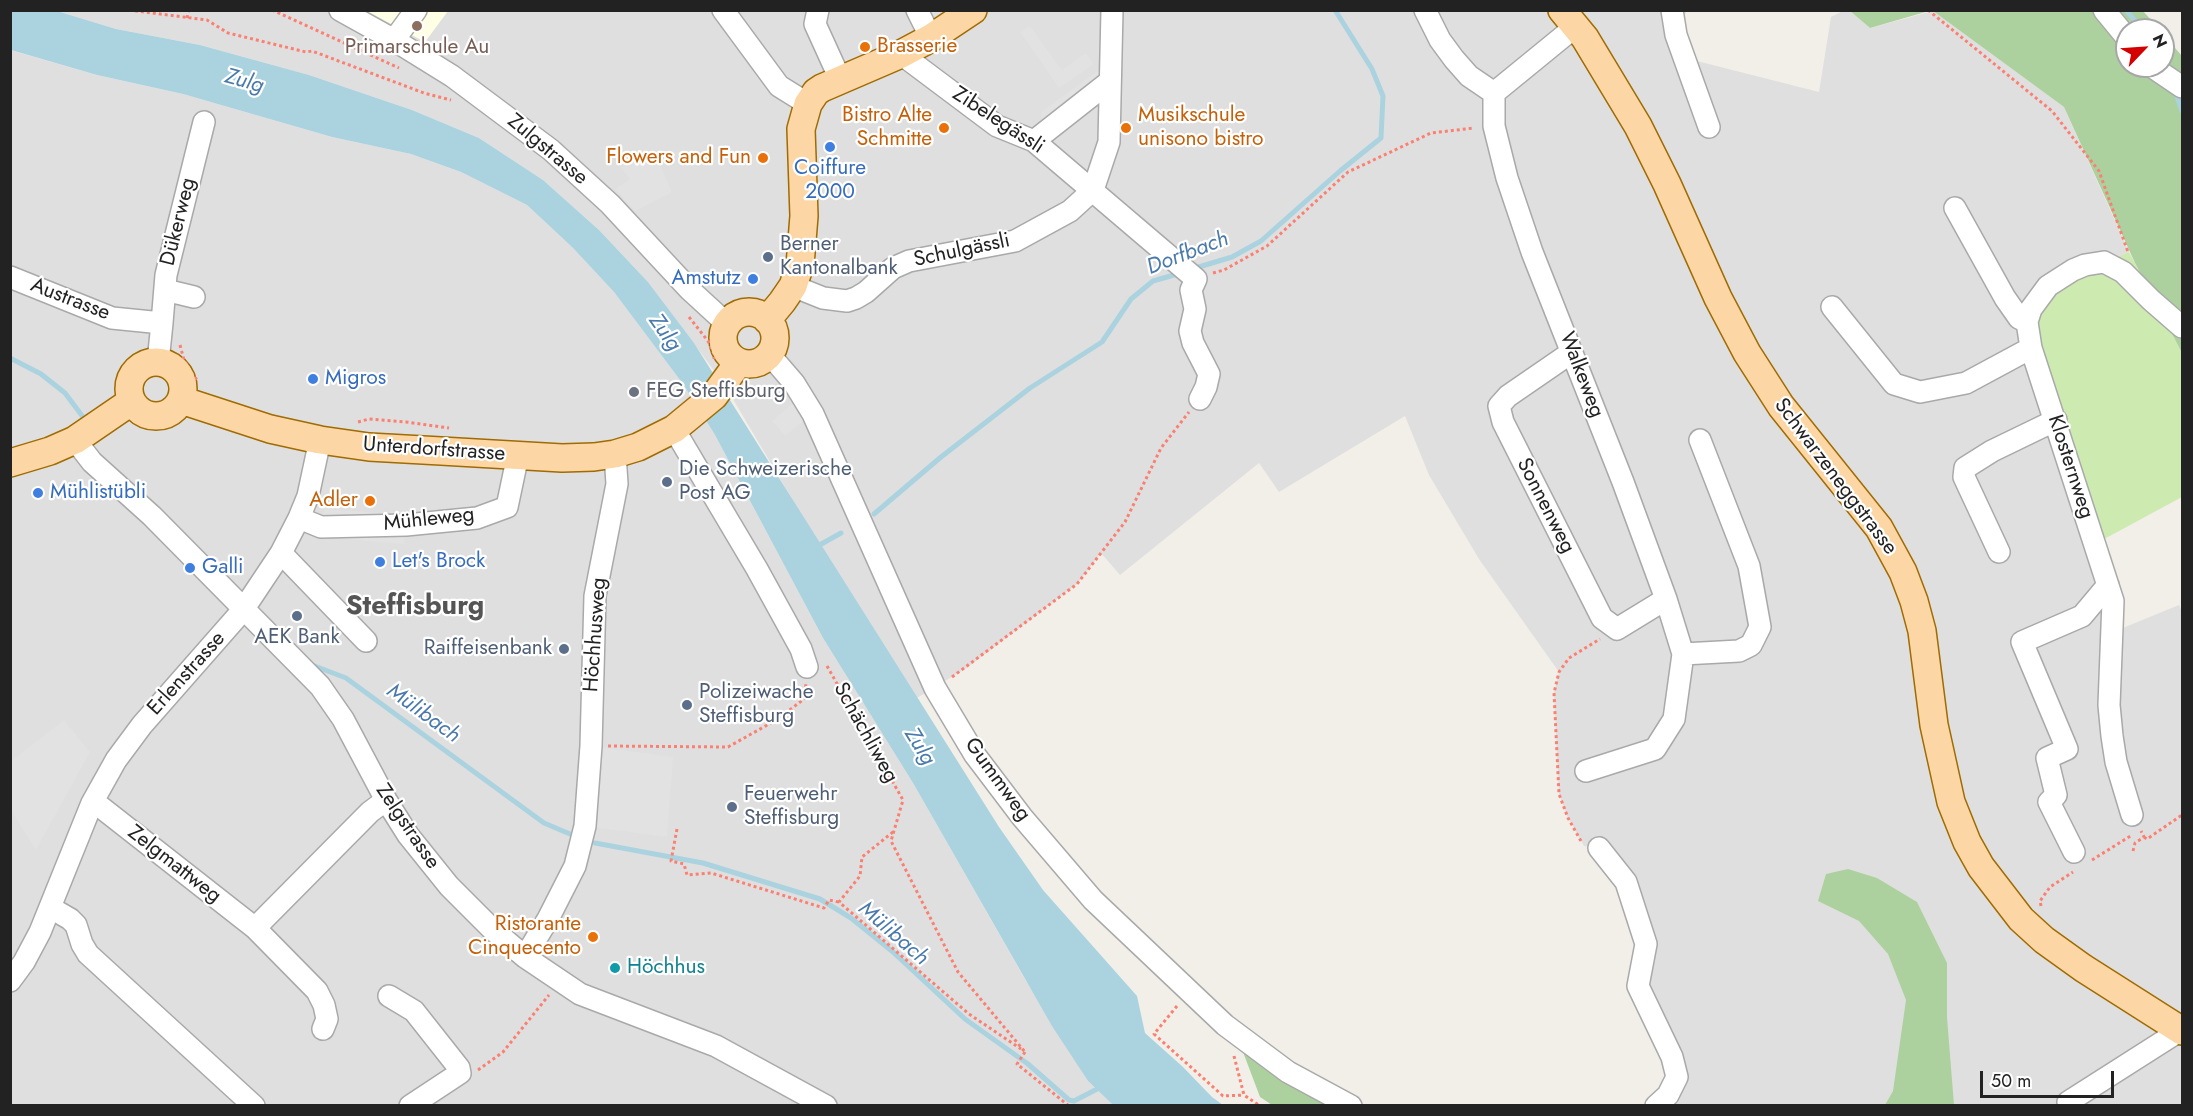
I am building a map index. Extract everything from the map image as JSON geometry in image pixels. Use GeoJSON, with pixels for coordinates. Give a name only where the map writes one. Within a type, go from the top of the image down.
{"type":"FeatureCollection","features":[{"type":"Feature","properties":{"kind":"main road"},"geometry":{"type":"LineString","coordinates":[[767,320],[793,286],[800,265],[803,242],[800,144],[801,129],[808,104],[816,92],[840,79],[901,54],[931,38],[973,10]]}},
{"type":"Feature","properties":{"kind":"main road","name":"Schwarzeneggstrasse"},"geometry":{"type":"LineString","coordinates":[[1569,18],[1595,54],[1648,146],[1718,298],[1747,353],[1781,406],[1879,528],[1903,572],[1922,631],[1934,725],[1951,802],[1967,842],[1982,867],[2020,919],[2044,940],[2083,968],[2182,1031]]}},
{"type":"Feature","properties":{"kind":"main road"},"geometry":{"type":"LineString","coordinates":[[743,313],[756,313],[767,320],[774,333],[773,347],[769,354],[759,362],[726,370],[723,336],[727,324],[736,315],[743,313]]}},
{"type":"Feature","properties":{"kind":"main road"},"geometry":{"type":"LineString","coordinates":[[158,362],[167,364],[179,375],[183,391],[191,391],[171,411],[157,416],[142,412],[132,401],[129,387],[134,374],[144,364],[158,362]]}},
{"type":"Feature","properties":{"kind":"main road","name":"Unterdorfstrasse"},"geometry":{"type":"LineString","coordinates":[[191,391],[261,427],[320,440],[369,447],[570,458],[615,454],[645,444],[679,425],[706,403],[726,370]]}},
{"type":"Feature","properties":{"kind":"main road"},"geometry":{"type":"LineString","coordinates":[[10,463],[50,451],[75,440],[132,401]]}},
{"type":"Feature","properties":{"kind":"street","name":"Zulgstrasse"},"geometry":{"type":"LineString","coordinates":[[340,10],[394,40],[476,92],[551,150],[617,211],[690,290],[727,324]]}},
{"type":"Feature","properties":{"kind":"street"},"geometry":{"type":"LineString","coordinates":[[394,40],[416,10]]}},
{"type":"Feature","properties":{"kind":"street"},"geometry":{"type":"LineString","coordinates":[[723,10],[779,86],[808,104]]}},
{"type":"Feature","properties":{"kind":"street"},"geometry":{"type":"LineString","coordinates":[[818,10],[815,24],[840,79]]}},
{"type":"Feature","properties":{"kind":"street"},"geometry":{"type":"LineString","coordinates":[[918,10],[931,38]]}},
{"type":"Feature","properties":{"kind":"street","name":"Schulgässli"},"geometry":{"type":"LineString","coordinates":[[793,286],[823,298],[847,301],[866,292],[893,268],[909,261],[1015,241],[1070,212],[1093,190],[1109,142],[1112,10]]}},
{"type":"Feature","properties":{"kind":"street"},"geometry":{"type":"LineString","coordinates":[[1425,10],[1440,40],[1454,59],[1469,76],[1494,93],[1569,18]]}},
{"type":"Feature","properties":{"kind":"street"},"geometry":{"type":"LineString","coordinates":[[1672,10],[1676,34],[1709,127]]}},
{"type":"Feature","properties":{"kind":"street"},"geometry":{"type":"LineString","coordinates":[[2104,10],[2115,23]]}},
{"type":"Feature","properties":{"kind":"street","name":"Zibelegässli"},"geometry":{"type":"LineString","coordinates":[[901,54],[997,126],[1034,141],[1189,272]]}},
{"type":"Feature","properties":{"kind":"street"},"geometry":{"type":"LineString","coordinates":[[2168,78],[2182,87]]}},
{"type":"Feature","properties":{"kind":"street"},"geometry":{"type":"LineString","coordinates":[[1034,141],[1109,82]]}},
{"type":"Feature","properties":{"kind":"street","name":"Walkeweg"},"geometry":{"type":"LineString","coordinates":[[1494,93],[1494,126],[1507,178],[1532,252],[1623,482],[1666,599],[1683,654],[1674,719],[1655,749],[1587,771]]}},
{"type":"Feature","properties":{"kind":"street","name":"Dükerweg"},"geometry":{"type":"LineString","coordinates":[[162,323],[171,255],[204,122]]}},
{"type":"Feature","properties":{"kind":"street"},"geometry":{"type":"LineString","coordinates":[[1955,208],[2005,298],[2019,318],[2027,322],[2037,297],[2048,286],[2073,270],[2104,262],[2123,273],[2182,327]]}},
{"type":"Feature","properties":{"kind":"street"},"geometry":{"type":"LineString","coordinates":[[1189,272],[1195,309],[1190,330],[1193,344],[1209,374],[1200,399]]}},
{"type":"Feature","properties":{"kind":"street","name":"Austrasse"},"geometry":{"type":"LineString","coordinates":[[10,278],[112,318],[162,323]]}},
{"type":"Feature","properties":{"kind":"street"},"geometry":{"type":"LineString","coordinates":[[165,290],[194,297]]}},
{"type":"Feature","properties":{"kind":"street"},"geometry":{"type":"LineString","coordinates":[[1832,308],[1894,384],[1920,392],[1966,383],[2031,348]]}},
{"type":"Feature","properties":{"kind":"street","name":"Klosternweg"},"geometry":{"type":"LineString","coordinates":[[2027,322],[2031,348],[2113,601],[2109,705],[2116,762],[2132,815]]}},
{"type":"Feature","properties":{"kind":"street"},"geometry":{"type":"LineString","coordinates":[[158,362],[162,323]]}},
{"type":"Feature","properties":{"kind":"street","name":"Sonnenweg"},"geometry":{"type":"LineString","coordinates":[[1572,352],[1508,396],[1499,406],[1503,422],[1602,618],[1617,629]]}},
{"type":"Feature","properties":{"kind":"street","name":"Gummweg"},"geometry":{"type":"LineString","coordinates":[[769,354],[794,383],[813,414],[935,688],[975,755],[1022,817],[1093,900],[1225,1025],[1288,1072],[1351,1106]]}},
{"type":"Feature","properties":{"kind":"street"},"geometry":{"type":"LineString","coordinates":[[1999,552],[1964,477],[1965,468],[2056,420]]}},
{"type":"Feature","properties":{"kind":"street","name":"Schächliweg"},"geometry":{"type":"LineString","coordinates":[[679,425],[801,649],[807,667]]}},
{"type":"Feature","properties":{"kind":"street","name":"Zelgstrasse"},"geometry":{"type":"LineString","coordinates":[[75,440],[92,462],[152,516],[328,696],[408,835],[476,915],[525,957],[580,994],[716,1046],[798,1099],[826,1106]]}},
{"type":"Feature","properties":{"kind":"street","name":"Erlenstrasse"},"geometry":{"type":"LineString","coordinates":[[10,981],[32,948],[51,908],[92,803],[108,772],[130,740],[243,610],[281,553],[308,496],[320,440]]}},
{"type":"Feature","properties":{"kind":"street"},"geometry":{"type":"LineString","coordinates":[[1683,654],[1739,651],[1751,645],[1760,627],[1749,566],[1700,440]]}},
{"type":"Feature","properties":{"kind":"street","name":"Höchhusweg"},"geometry":{"type":"LineString","coordinates":[[525,957],[575,866],[585,826],[591,746],[595,596],[617,484],[615,454]]}},
{"type":"Feature","properties":{"kind":"street","name":"Mühleweg"},"geometry":{"type":"LineString","coordinates":[[299,518],[321,527],[406,525],[477,518],[507,507],[518,455]]}},
{"type":"Feature","properties":{"kind":"street"},"geometry":{"type":"LineString","coordinates":[[281,553],[366,641]]}},
{"type":"Feature","properties":{"kind":"street"},"geometry":{"type":"LineString","coordinates":[[2081,860],[2049,802],[2055,795],[2047,758],[2067,749],[2022,642],[2082,616],[2108,585]]}},
{"type":"Feature","properties":{"kind":"street"},"geometry":{"type":"LineString","coordinates":[[1617,629],[1666,599]]}},
{"type":"Feature","properties":{"kind":"street"},"geometry":{"type":"LineString","coordinates":[[255,928],[370,812],[386,800]]}},
{"type":"Feature","properties":{"kind":"street","name":"Zelgmattweg"},"geometry":{"type":"LineString","coordinates":[[92,803],[102,808],[255,928],[317,991],[324,1005],[327,1019],[323,1029]]}},
{"type":"Feature","properties":{"kind":"street"},"geometry":{"type":"LineString","coordinates":[[1599,848],[1626,882],[1646,944],[1638,986],[1672,1057],[1677,1077],[1668,1095],[1656,1106]]}},
{"type":"Feature","properties":{"kind":"street"},"geometry":{"type":"LineString","coordinates":[[51,908],[76,925],[88,954],[254,1106]]}},
{"type":"Feature","properties":{"kind":"street"},"geometry":{"type":"LineString","coordinates":[[389,996],[414,1011],[459,1068],[460,1073],[410,1106]]}},
{"type":"Feature","properties":{"kind":"street"},"geometry":{"type":"LineString","coordinates":[[2068,1102],[2182,1031]]}},
{"type":"Feature","properties":{"kind":"path"},"geometry":{"type":"LineString","coordinates":[[129,10],[207,20],[228,33],[306,52],[312,51],[424,93],[453,99],[447,92]]}},
{"type":"Feature","properties":{"kind":"path"},"geometry":{"type":"LineString","coordinates":[[187,18],[189,10]]}},
{"type":"Feature","properties":{"kind":"path"},"geometry":{"type":"LineString","coordinates":[[272,10],[403,69]]}},
{"type":"Feature","properties":{"kind":"path"},"geometry":{"type":"LineString","coordinates":[[1928,10],[2052,111],[2099,171],[2130,257],[2123,273]]}},
{"type":"Feature","properties":{"kind":"path"},"geometry":{"type":"LineString","coordinates":[[1189,272],[1224,270],[1267,246],[1348,172],[1431,133],[1494,126]]}},
{"type":"Feature","properties":{"kind":"path"},"geometry":{"type":"LineString","coordinates":[[683,310],[708,341],[726,370]]}},
{"type":"Feature","properties":{"kind":"path"},"geometry":{"type":"LineString","coordinates":[[180,335],[184,360],[194,376],[191,391]]}},
{"type":"Feature","properties":{"kind":"path"},"geometry":{"type":"LineString","coordinates":[[935,688],[968,667],[1077,584],[1125,522],[1161,448],[1200,399]]}},
{"type":"Feature","properties":{"kind":"path"},"geometry":{"type":"LineString","coordinates":[[348,424],[369,419],[452,428]]}},
{"type":"Feature","properties":{"kind":"path"},"geometry":{"type":"LineString","coordinates":[[1599,848],[1584,846],[1568,818],[1559,794],[1554,693],[1559,672],[1569,658],[1617,629]]}},
{"type":"Feature","properties":{"kind":"path","name":"Schächliweg"},"geometry":{"type":"LineString","coordinates":[[807,667],[827,666],[903,800],[893,832]]}},
{"type":"Feature","properties":{"kind":"path"},"geometry":{"type":"LineString","coordinates":[[591,746],[728,747],[778,719],[804,699],[807,667]]}},
{"type":"Feature","properties":{"kind":"path"},"geometry":{"type":"LineString","coordinates":[[2133,850],[2134,843],[2144,837],[2148,839],[2182,815]]}},
{"type":"Feature","properties":{"kind":"path"},"geometry":{"type":"LineString","coordinates":[[677,829],[671,861],[684,864],[687,875],[711,873],[824,908],[829,900],[839,902],[969,1014],[1025,1052]]}},
{"type":"Feature","properties":{"kind":"path"},"geometry":{"type":"LineString","coordinates":[[2043,912],[2040,901],[2044,894],[2081,860],[2140,830],[2144,837]]}},
{"type":"Feature","properties":{"kind":"path"},"geometry":{"type":"LineString","coordinates":[[839,902],[860,876],[862,857],[893,832]]}},
{"type":"Feature","properties":{"kind":"path"},"geometry":{"type":"LineString","coordinates":[[893,832],[891,841],[958,972],[1025,1052]]}},
{"type":"Feature","properties":{"kind":"path"},"geometry":{"type":"LineString","coordinates":[[460,1073],[464,1076],[473,1074],[503,1052],[560,982]]}},
{"type":"Feature","properties":{"kind":"path"},"geometry":{"type":"LineString","coordinates":[[1163,1023],[1154,1034],[1224,1096],[1244,1095],[1260,1106]]}},
{"type":"Feature","properties":{"kind":"path"},"geometry":{"type":"LineString","coordinates":[[1225,1025],[1244,1095]]}},
{"type":"Feature","properties":{"kind":"path"},"geometry":{"type":"LineString","coordinates":[[1025,1052],[1017,1064],[1069,1106]]}},
{"type":"Feature","properties":{"kind":"shaded area"},"geometry":{"type":"Polygon","coordinates":[[[1687,10],[1676,35],[1685,58],[1819,92],[1831,17],[1843,11],[1850,11],[1870,28],[1933,11],[2064,107],[2129,252],[2104,262],[2073,270],[2113,632],[2179,605],[2182,612],[2182,1105],[1656,1105],[1677,1078],[1638,986],[1646,944],[1599,848],[1584,846],[1568,818],[1559,794],[1554,693],[1559,672],[1479,559],[1429,475],[1405,416],[1279,492],[1259,463],[1120,575],[1101,553],[1077,584],[968,667],[917,698],[811,531],[724,384],[648,282],[599,230],[543,180],[479,138],[412,110],[309,75],[200,45],[116,29],[57,11],[1687,10]]]}},
{"type":"Feature","properties":{"kind":"shaded area","name":"Primarschule Au"},"geometry":{"type":"Polygon","coordinates":[[[367,11],[448,11],[425,42],[367,11]]]}},
{"type":"Feature","properties":{"kind":"shaded area"},"geometry":{"type":"Polygon","coordinates":[[[1030,26],[1062,70],[1086,53],[1094,64],[1059,88],[1020,32],[1030,26]]]}},
{"type":"Feature","properties":{"kind":"shaded area"},"geometry":{"type":"Polygon","coordinates":[[[10,50],[97,75],[183,94],[332,137],[411,154],[461,172],[527,205],[573,248],[614,292],[683,384],[715,435],[823,638],[913,783],[1026,981],[1088,1081],[1113,1105],[11,1105],[10,50]]]}},
{"type":"Feature","properties":{"kind":"shaded area"},"geometry":{"type":"Polygon","coordinates":[[[1099,70],[1099,85],[1043,129],[1041,112],[1099,70]]]}},
{"type":"Feature","properties":{"kind":"shaded area"},"geometry":{"type":"Polygon","coordinates":[[[654,151],[672,192],[635,211],[615,189],[630,179],[620,167],[654,151]]]}},
{"type":"Feature","properties":{"kind":"shaded area"},"geometry":{"type":"Polygon","coordinates":[[[793,403],[805,420],[785,436],[772,421],[793,403]]]}},
{"type":"Feature","properties":{"kind":"shaded area"},"geometry":{"type":"Polygon","coordinates":[[[324,509],[407,515],[404,544],[319,537],[324,509]]]}},
{"type":"Feature","properties":{"kind":"shaded area"},"geometry":{"type":"Polygon","coordinates":[[[64,720],[90,752],[36,850],[11,810],[11,761],[64,720]]]}},
{"type":"Feature","properties":{"kind":"shaded area"},"geometry":{"type":"Polygon","coordinates":[[[591,746],[673,757],[667,837],[585,826],[591,746]]]}},
{"type":"Feature","properties":{"kind":"green space"},"geometry":{"type":"Polygon","coordinates":[[[1850,11],[1929,11],[1870,28],[1850,11]]]}},
{"type":"Feature","properties":{"kind":"green space"},"geometry":{"type":"Polygon","coordinates":[[[1933,11],[2143,11],[2149,18],[2115,18],[2115,78],[2175,78],[2175,48],[2182,56],[2182,353],[2135,263],[2064,107],[1933,11]]]}},
{"type":"Feature","properties":{"kind":"green space"},"geometry":{"type":"Polygon","coordinates":[[[2129,252],[2182,353],[2182,497],[2095,544],[2031,308],[2104,262],[2129,252]]]}},
{"type":"Feature","properties":{"kind":"green space"},"geometry":{"type":"Polygon","coordinates":[[[1848,869],[1877,878],[1917,902],[1947,963],[1947,1017],[1954,1105],[1885,1105],[1893,1091],[1906,1000],[1888,954],[1859,921],[1818,901],[1826,874],[1848,869]]]}},
{"type":"Feature","properties":{"kind":"green space"},"geometry":{"type":"Polygon","coordinates":[[[1243,1052],[1341,1105],[1272,1105],[1260,1097],[1243,1052]]]}},
{"type":"Feature","properties":{"kind":"water","name":"Zulg"},"geometry":{"type":"Polygon","coordinates":[[[10,11],[57,11],[116,29],[200,45],[309,75],[412,110],[479,138],[543,180],[599,230],[648,282],[694,343],[999,827],[1043,890],[1137,996],[1145,1033],[1223,1105],[1113,1105],[1088,1081],[1052,1026],[913,783],[823,638],[715,435],[683,384],[614,292],[573,248],[527,205],[461,172],[411,154],[332,137],[183,94],[97,75],[11,50],[10,11]]]}},
{"type":"Feature","properties":{"kind":"waterway","name":"Dorfbach"},"geometry":{"type":"LineString","coordinates":[[1192,269],[1232,257],[1261,241],[1381,138],[1383,96],[1372,69],[1335,10]]}},
{"type":"Feature","properties":{"kind":"waterway"},"geometry":{"type":"LineString","coordinates":[[2126,10],[2133,18]]}},
{"type":"Feature","properties":{"kind":"waterway"},"geometry":{"type":"LineString","coordinates":[[2175,90],[2182,111]]}},
{"type":"Feature","properties":{"kind":"waterway","name":"Dorfbach"},"geometry":{"type":"LineString","coordinates":[[874,514],[941,457],[1030,388],[1102,342],[1131,299],[1153,281],[1181,273]]}},
{"type":"Feature","properties":{"kind":"waterway","name":"Mülibach"},"geometry":{"type":"LineString","coordinates":[[10,358],[41,374],[65,393],[83,417]]}},
{"type":"Feature","properties":{"kind":"waterway","name":"Dorfbach"},"geometry":{"type":"LineString","coordinates":[[816,547],[841,533]]}},
{"type":"Feature","properties":{"kind":"waterway","name":"Mülibach"},"geometry":{"type":"LineString","coordinates":[[312,665],[346,678],[544,823],[570,834]]}},
{"type":"Feature","properties":{"kind":"waterway","name":"Mülibach"},"geometry":{"type":"LineString","coordinates":[[595,843],[703,863],[820,899],[851,918],[893,952],[965,1019],[1028,1064],[1069,1100],[1074,1101],[1101,1087]]}},
{"type":"Feature","properties":{"kind":"place","name":"Primarschule Au"},"geometry":{"type":"Point","coordinates":[417,26]}},
{"type":"Feature","properties":{"kind":"place","name":"Brasserie"},"geometry":{"type":"Point","coordinates":[865,47]}},
{"type":"Feature","properties":{"kind":"place","name":"Bistro Alte Schmitte"},"geometry":{"type":"Point","coordinates":[944,128]}},
{"type":"Feature","properties":{"kind":"place","name":"Musikschule unisono bistro"},"geometry":{"type":"Point","coordinates":[1126,128]}},
{"type":"Feature","properties":{"kind":"place","name":"Coiffure 2000"},"geometry":{"type":"Point","coordinates":[830,147]}},
{"type":"Feature","properties":{"kind":"place","name":"Flowers and Fun"},"geometry":{"type":"Point","coordinates":[763,158]}},
{"type":"Feature","properties":{"kind":"place","name":"Berner Kantonalbank"},"geometry":{"type":"Point","coordinates":[768,257]}},
{"type":"Feature","properties":{"kind":"place","name":"Amstutz"},"geometry":{"type":"Point","coordinates":[753,279]}},
{"type":"Feature","properties":{"kind":"place","name":"Migros"},"geometry":{"type":"Point","coordinates":[313,379]}},
{"type":"Feature","properties":{"kind":"place","name":"FEG Steffisburg"},"geometry":{"type":"Point","coordinates":[634,392]}},
{"type":"Feature","properties":{"kind":"place","name":"Die Schweizerische Post AG"},"geometry":{"type":"Point","coordinates":[667,482]}},
{"type":"Feature","properties":{"kind":"place","name":"Mühlistübli"},"geometry":{"type":"Point","coordinates":[38,493]}},
{"type":"Feature","properties":{"kind":"place","name":"Adler"},"geometry":{"type":"Point","coordinates":[370,501]}},
{"type":"Feature","properties":{"kind":"place","name":"Let's Brock"},"geometry":{"type":"Point","coordinates":[380,562]}},
{"type":"Feature","properties":{"kind":"place","name":"Galli"},"geometry":{"type":"Point","coordinates":[190,568]}},
{"type":"Feature","properties":{"kind":"place","name":"AEK Bank"},"geometry":{"type":"Point","coordinates":[297,616]}},
{"type":"Feature","properties":{"kind":"place","name":"Raiffeisenbank"},"geometry":{"type":"Point","coordinates":[564,649]}},
{"type":"Feature","properties":{"kind":"place","name":"Polizeiwache Steffisburg"},"geometry":{"type":"Point","coordinates":[687,705]}},
{"type":"Feature","properties":{"kind":"place","name":"Feuerwehr Steffisburg"},"geometry":{"type":"Point","coordinates":[732,807]}},
{"type":"Feature","properties":{"kind":"place","name":"Ristorante Cinquecento"},"geometry":{"type":"Point","coordinates":[593,937]}},
{"type":"Feature","properties":{"kind":"place","name":"Höchhus"},"geometry":{"type":"Point","coordinates":[615,968]}},
{"type":"Feature","properties":{"kind":"district","name":"Steffisburg"},"geometry":{"type":"Point","coordinates":[415,607]}}]}
